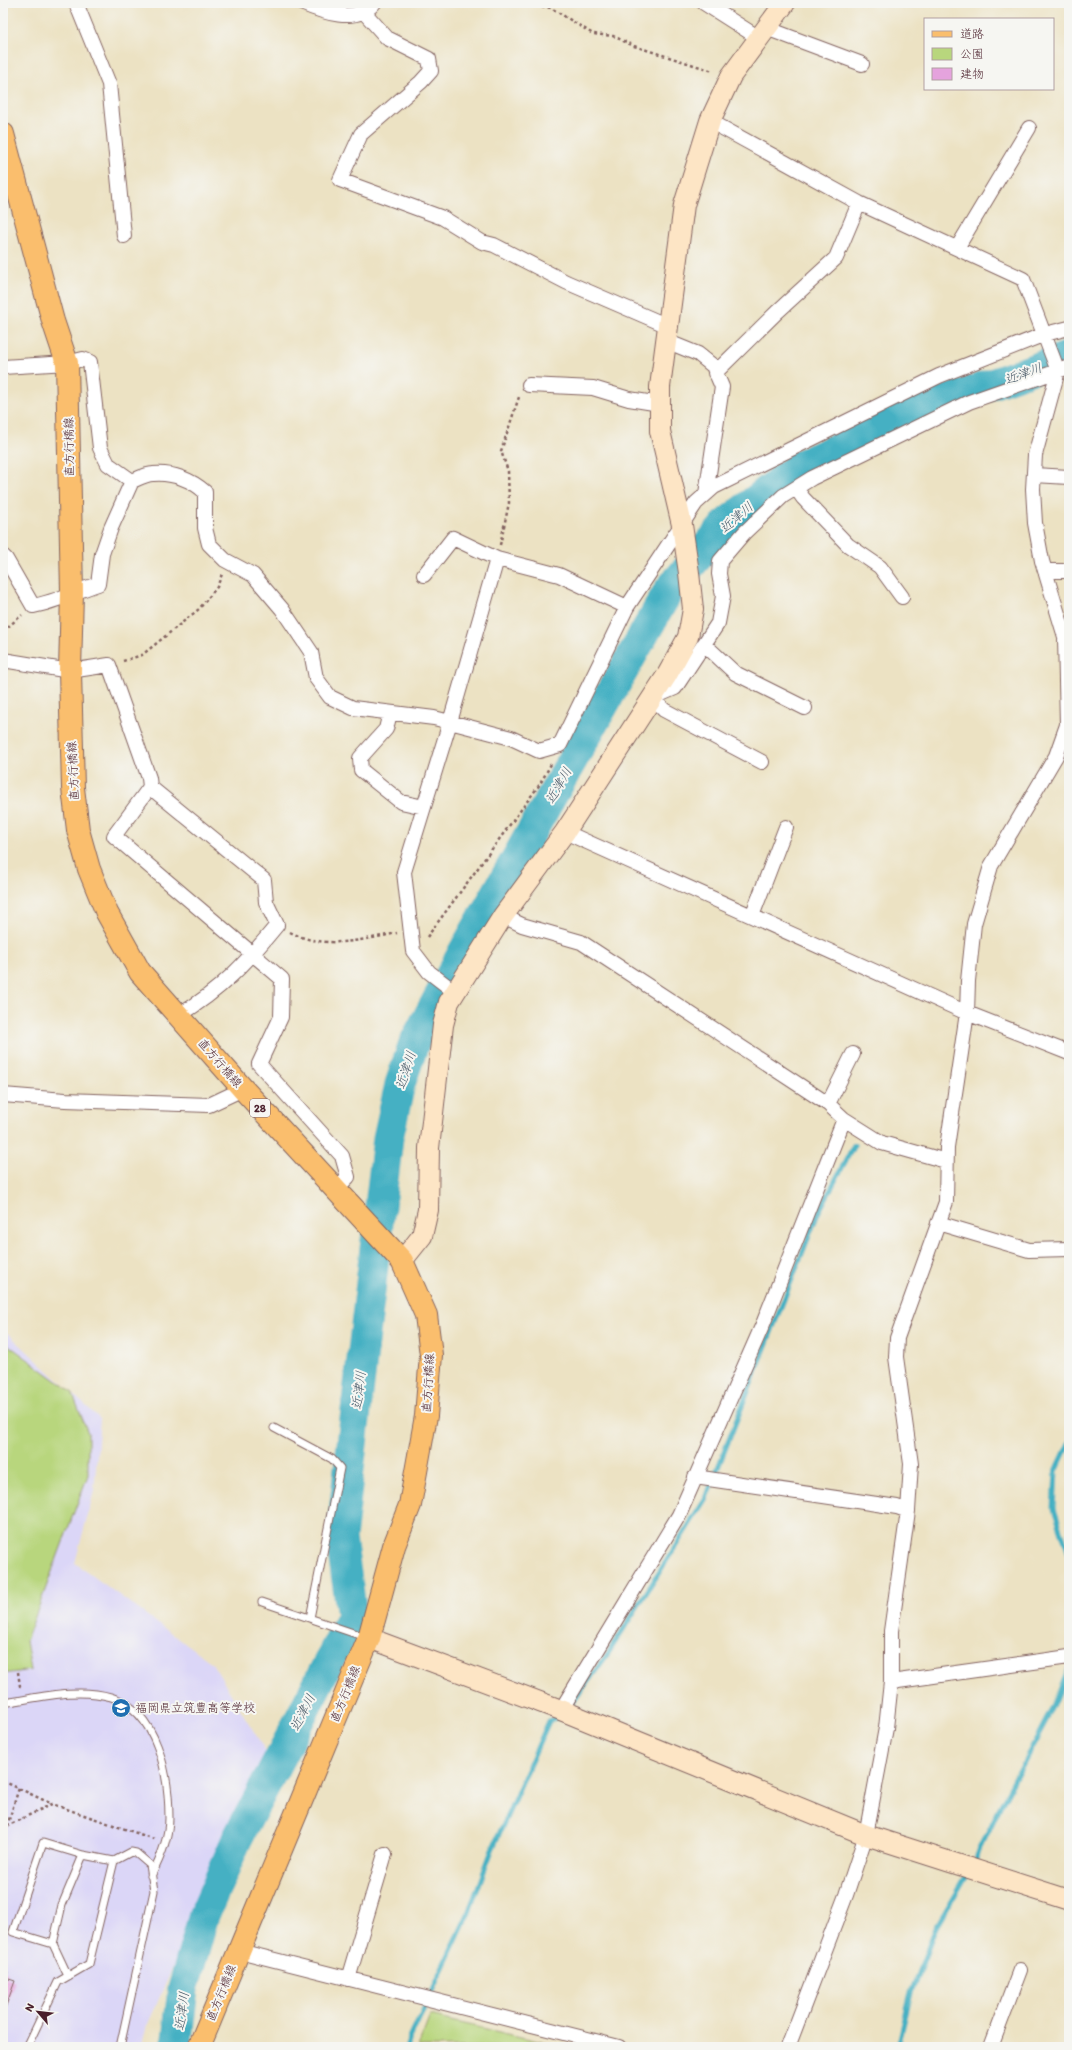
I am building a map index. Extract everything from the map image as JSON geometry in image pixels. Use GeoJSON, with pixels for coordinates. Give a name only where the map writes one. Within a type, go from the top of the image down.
{"type":"FeatureCollection","features":[{"type":"Feature","properties":{"kind":"main road","name":"直方行橋線"},"geometry":{"type":"LineString","coordinates":[[3,134],[53,321],[67,363],[72,592],[70,670],[73,788],[78,830],[89,868],[107,914],[140,972],[243,1089],[402,1261],[426,1315],[431,1355],[426,1416],[410,1505],[394,1546],[368,1638],[199,2047]]}},
{"type":"Feature","properties":{"kind":"street"},"geometry":{"type":"LineString","coordinates":[[76,3],[109,84],[124,236]]}},
{"type":"Feature","properties":{"kind":"street"},"geometry":{"type":"LineString","coordinates":[[301,3],[326,13],[346,15],[368,7],[387,38],[429,60],[431,71],[361,134],[340,180],[443,218],[482,242],[494,244],[667,333],[698,354],[712,366],[722,387],[706,494]]}},
{"type":"Feature","properties":{"kind":"street"},"geometry":{"type":"LineString","coordinates":[[704,3],[762,33],[862,64]]}},
{"type":"Feature","properties":{"kind":"street"},"geometry":{"type":"LineString","coordinates":[[402,1261],[422,1236],[428,1210],[429,1148],[443,1025],[449,1002],[503,916],[565,832],[652,698],[688,637],[693,609],[682,525],[660,431],[660,387],[684,205],[710,121],[731,76],[785,3]]}},
{"type":"Feature","properties":{"kind":"street"},"geometry":{"type":"LineString","coordinates":[[710,121],[859,203],[1023,279],[1046,340],[1064,369]]}},
{"type":"Feature","properties":{"kind":"street"},"geometry":{"type":"LineString","coordinates":[[957,248],[1029,128]]}},
{"type":"Feature","properties":{"kind":"street"},"geometry":{"type":"LineString","coordinates":[[716,373],[776,312],[836,258],[859,203]]}},
{"type":"Feature","properties":{"kind":"street"},"geometry":{"type":"LineString","coordinates":[[3,556],[34,606],[51,603],[72,592],[98,584],[102,554],[111,528],[132,481],[153,474],[179,477],[196,484],[206,492],[205,528],[209,544],[225,560],[253,575],[282,609],[311,652],[316,678],[330,697],[353,708],[434,718],[450,722],[511,738],[540,751],[560,745],[627,607],[666,546],[696,503],[714,487],[939,376],[1046,340],[1069,328]]}},
{"type":"Feature","properties":{"kind":"street"},"geometry":{"type":"LineString","coordinates":[[3,367],[67,363],[83,359],[90,362],[100,448],[108,464],[132,481]]}},
{"type":"Feature","properties":{"kind":"street"},"geometry":{"type":"LineString","coordinates":[[788,2047],[846,1895],[866,1835],[886,1728],[891,1682],[891,1631],[908,1511],[911,1464],[896,1357],[898,1338],[946,1202],[946,1147],[966,1013],[974,924],[991,866],[1056,756],[1065,744],[1067,725],[1065,637],[1045,571],[1035,523],[1034,475],[1035,455],[1064,369]]}},
{"type":"Feature","properties":{"kind":"street"},"geometry":{"type":"LineString","coordinates":[[652,698],[675,688],[718,623],[723,596],[719,574],[720,561],[744,533],[783,496],[812,478],[969,402],[1064,369]]}},
{"type":"Feature","properties":{"kind":"street"},"geometry":{"type":"LineString","coordinates":[[529,385],[593,388],[630,399],[660,404]]}},
{"type":"Feature","properties":{"kind":"street"},"geometry":{"type":"LineString","coordinates":[[1034,475],[1069,477]]}},
{"type":"Feature","properties":{"kind":"street"},"geometry":{"type":"LineString","coordinates":[[796,488],[803,498],[848,545],[880,567],[902,597]]}},
{"type":"Feature","properties":{"kind":"street"},"geometry":{"type":"LineString","coordinates":[[424,575],[453,538],[498,559],[559,575],[627,607]]}},
{"type":"Feature","properties":{"kind":"street"},"geometry":{"type":"LineString","coordinates":[[455,992],[429,972],[413,951],[404,872],[498,559]]}},
{"type":"Feature","properties":{"kind":"street"},"geometry":{"type":"LineString","coordinates":[[1045,571],[1069,571]]}},
{"type":"Feature","properties":{"kind":"street"},"geometry":{"type":"LineString","coordinates":[[704,644],[735,673],[805,708]]}},
{"type":"Feature","properties":{"kind":"street"},"geometry":{"type":"LineString","coordinates":[[3,660],[70,670],[110,665],[149,778],[150,787],[114,836],[282,979],[282,1016],[259,1064],[342,1156],[348,1177],[336,1189]]}},
{"type":"Feature","properties":{"kind":"street"},"geometry":{"type":"LineString","coordinates":[[652,698],[664,710],[762,762]]}},
{"type":"Feature","properties":{"kind":"street"},"geometry":{"type":"LineString","coordinates":[[390,713],[386,729],[360,758],[361,770],[401,802],[424,807]]}},
{"type":"Feature","properties":{"kind":"street"},"geometry":{"type":"LineString","coordinates":[[150,787],[264,880],[266,902],[278,925],[227,981],[204,1000],[178,1016]]}},
{"type":"Feature","properties":{"kind":"street"},"geometry":{"type":"LineString","coordinates":[[752,916],[786,826]]}},
{"type":"Feature","properties":{"kind":"street"},"geometry":{"type":"LineString","coordinates":[[565,832],[966,1013],[1069,1053]]}},
{"type":"Feature","properties":{"kind":"street"},"geometry":{"type":"LineString","coordinates":[[503,916],[522,925],[581,942],[828,1104],[844,1119],[882,1143],[946,1161]]}},
{"type":"Feature","properties":{"kind":"street"},"geometry":{"type":"LineString","coordinates":[[828,1104],[853,1054]]}},
{"type":"Feature","properties":{"kind":"street"},"geometry":{"type":"LineString","coordinates":[[3,1095],[65,1100],[209,1104],[243,1089]]}},
{"type":"Feature","properties":{"kind":"street"},"geometry":{"type":"LineString","coordinates":[[561,1710],[678,1515],[763,1324],[844,1119]]}},
{"type":"Feature","properties":{"kind":"street"},"geometry":{"type":"LineString","coordinates":[[938,1223],[1029,1250],[1069,1249]]}},
{"type":"Feature","properties":{"kind":"street"},"geometry":{"type":"LineString","coordinates":[[695,1477],[896,1506],[908,1511]]}},
{"type":"Feature","properties":{"kind":"street"},"geometry":{"type":"LineString","coordinates":[[368,1638],[561,1710],[866,1835],[1069,1900]]}},
{"type":"Feature","properties":{"kind":"street"},"geometry":{"type":"LineString","coordinates":[[891,1682],[1069,1657]]}},
{"type":"Feature","properties":{"kind":"street"},"geometry":{"type":"LineString","coordinates":[[348,1979],[386,1854]]}},
{"type":"Feature","properties":{"kind":"street"},"geometry":{"type":"LineString","coordinates":[[239,1951],[619,2047]]}},
{"type":"Feature","properties":{"kind":"street"},"geometry":{"type":"LineString","coordinates":[[992,2047],[1020,1970]]}},
{"type":"Feature","properties":{"kind":"lane"},"geometry":{"type":"LineString","coordinates":[[274,1428],[332,1459],[340,1468],[310,1618]]}},
{"type":"Feature","properties":{"kind":"lane"},"geometry":{"type":"LineString","coordinates":[[262,1602],[368,1638]]}},
{"type":"Feature","properties":{"kind":"lane"},"geometry":{"type":"LineString","coordinates":[[3,1703],[84,1692],[113,1698],[138,1712],[152,1732],[164,1768],[169,1819],[160,1857],[151,1876]]}},
{"type":"Feature","properties":{"kind":"lane"},"geometry":{"type":"LineString","coordinates":[[53,1944],[13,1932],[43,1843],[83,1855],[114,1861],[131,1852],[136,1853],[150,1865],[154,1891],[120,2047]]}},
{"type":"Feature","properties":{"kind":"lane"},"geometry":{"type":"LineString","coordinates":[[68,1976],[53,1944],[62,1905],[83,1855]]}},
{"type":"Feature","properties":{"kind":"lane"},"geometry":{"type":"LineString","coordinates":[[27,2047],[58,1982],[89,1964],[114,1861]]}},
{"type":"Feature","properties":{"kind":"path"},"geometry":{"type":"LineString","coordinates":[[524,3],[551,8],[593,34],[613,36],[634,46],[731,76]]}},
{"type":"Feature","properties":{"kind":"path"},"geometry":{"type":"LineString","coordinates":[[498,559],[509,503],[508,471],[501,451],[517,399],[529,385]]}},
{"type":"Feature","properties":{"kind":"path"},"geometry":{"type":"LineString","coordinates":[[110,665],[142,655],[199,609],[217,586],[223,571],[225,560]]}},
{"type":"Feature","properties":{"kind":"path"},"geometry":{"type":"LineString","coordinates":[[3,631],[34,606]]}},
{"type":"Feature","properties":{"kind":"path"},"geometry":{"type":"LineString","coordinates":[[413,951],[424,941],[509,828],[540,784],[560,745]]}},
{"type":"Feature","properties":{"kind":"path"},"geometry":{"type":"LineString","coordinates":[[278,925],[297,936],[326,942],[345,943],[410,931]]}},
{"type":"Feature","properties":{"kind":"path"},"geometry":{"type":"LineString","coordinates":[[3,1781],[52,1804],[164,1842]]}},
{"type":"Feature","properties":{"kind":"path"},"geometry":{"type":"LineString","coordinates":[[3,1838],[19,1788]]}},
{"type":"Feature","properties":{"kind":"path"},"geometry":{"type":"LineString","coordinates":[[7,1826],[52,1804]]}},
{"type":"Feature","properties":{"kind":"shaded area","name":"福岡県立筑豊高等学校"},"geometry":{"type":"Polygon","coordinates":[[[3,1329],[100,1419],[94,1491],[75,1563],[212,1663],[267,1753],[147,2026],[141,2047],[3,2047],[3,1329]]]}},
{"type":"Feature","properties":{"kind":"green space"},"geometry":{"type":"Polygon","coordinates":[[[3,1341],[72,1392],[88,1433],[88,1475],[26,1641],[31,1670],[3,1674],[3,1341]]]}},
{"type":"Feature","properties":{"kind":"green space"},"geometry":{"type":"Polygon","coordinates":[[[430,2016],[564,2047],[418,2047],[430,2016]]]}},
{"type":"Feature","properties":{"kind":"building"},"geometry":{"type":"Polygon","coordinates":[[[3,1970],[8,1972],[6,1978],[15,1981],[3,2014],[3,1970]]]}},
{"type":"Feature","properties":{"kind":"waterway","name":"近津川"},"geometry":{"type":"LineString","coordinates":[[176,2047],[183,1989],[204,1915],[237,1839],[352,1616],[341,1538],[388,1138],[400,1084],[414,1043],[462,954],[669,590],[728,522],[800,465],[920,410],[1069,356]]}},
{"type":"Feature","properties":{"kind":"waterway"},"geometry":{"type":"LineString","coordinates":[[569,1708],[609,1652],[706,1498],[818,1213],[854,1145]]}},
{"type":"Feature","properties":{"kind":"waterway"},"geometry":{"type":"LineString","coordinates":[[1069,1443],[1056,1471],[1054,1509],[1069,1554]]}},
{"type":"Feature","properties":{"kind":"waterway"},"geometry":{"type":"LineString","coordinates":[[973,1864],[998,1811],[1051,1711],[1069,1669]]}},
{"type":"Feature","properties":{"kind":"waterway"},"geometry":{"type":"LineString","coordinates":[[406,2047],[468,1914],[492,1850],[549,1721],[562,1715]]}},
{"type":"Feature","properties":{"kind":"waterway"},"geometry":{"type":"LineString","coordinates":[[898,2047],[911,1993],[936,1927],[968,1873]]}},
{"type":"Feature","properties":{"kind":"place","name":"福岡県立筑豊高等学校"},"geometry":{"type":"Point","coordinates":[121,1708]}}]}
